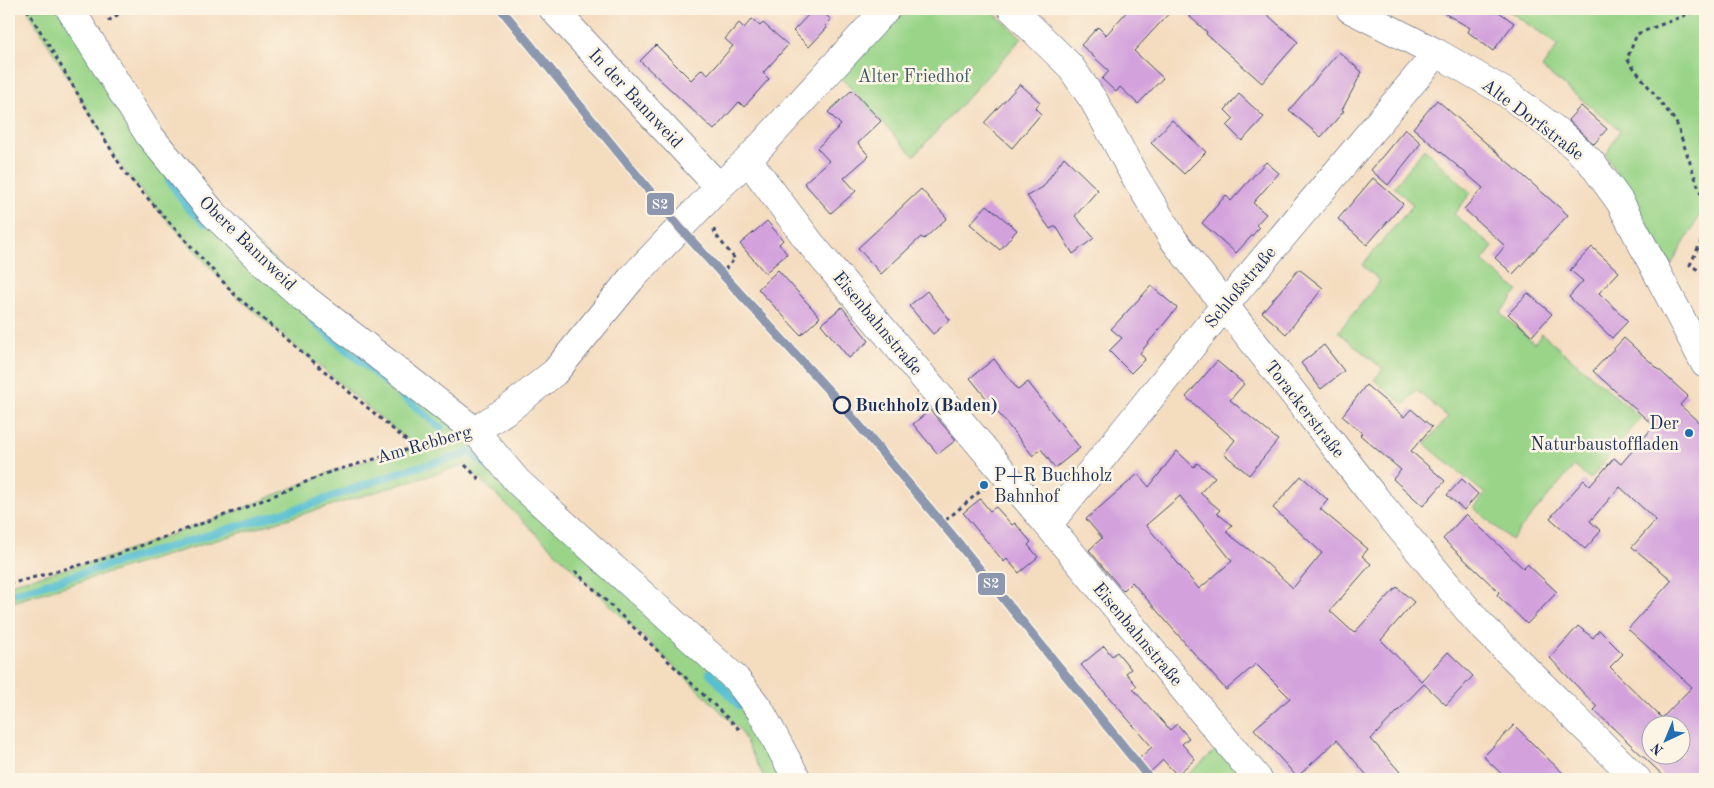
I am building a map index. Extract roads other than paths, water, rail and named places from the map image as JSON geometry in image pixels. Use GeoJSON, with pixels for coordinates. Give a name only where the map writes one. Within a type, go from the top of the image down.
{"type":"FeatureCollection","features":[{"type":"Feature","properties":{"kind":"street","name":"Obere Bannweid"},"geometry":{"type":"LineString","coordinates":[[70,9],[149,135],[212,212],[253,253],[304,298],[475,431],[518,482],[736,679],[760,710],[797,779]]}},
{"type":"Feature","properties":{"kind":"street","name":"In der Bannweid"},"geometry":{"type":"LineString","coordinates":[[553,9],[719,187]]}},
{"type":"Feature","properties":{"kind":"street"},"geometry":{"type":"LineString","coordinates":[[748,160],[886,9]]}},
{"type":"Feature","properties":{"kind":"street","name":"Torackerstraße"},"geometry":{"type":"LineString","coordinates":[[1012,9],[1070,66],[1094,101],[1133,173],[1174,239],[1371,493],[1478,622],[1638,779]]}},
{"type":"Feature","properties":{"kind":"street","name":"Alte Dorfstraße"},"geometry":{"type":"LineString","coordinates":[[1350,9],[1437,53],[1505,92],[1561,134],[1590,162],[1620,202],[1702,350]]}},
{"type":"Feature","properties":{"kind":"street","name":"Schloßstraße"},"geometry":{"type":"LineString","coordinates":[[1048,525],[1225,305],[1437,53]]}},
{"type":"Feature","properties":{"kind":"street","name":"Am Rebberg"},"geometry":{"type":"LineString","coordinates":[[475,431],[511,407],[555,372],[631,279],[719,187],[748,160]]}},
{"type":"Feature","properties":{"kind":"street","name":"Eisenbahnstraße"},"geometry":{"type":"LineString","coordinates":[[748,160],[811,244],[1048,525],[1258,779]]}},
{"type":"Feature","properties":{"kind":"waterway"},"geometry":{"type":"LineString","coordinates":[[169,180],[187,207],[205,223]]}},
{"type":"Feature","properties":{"kind":"waterway"},"geometry":{"type":"LineString","coordinates":[[313,322],[441,428]]}},
{"type":"Feature","properties":{"kind":"waterway"},"geometry":{"type":"LineString","coordinates":[[469,451],[493,471]]}},
{"type":"Feature","properties":{"kind":"waterway"},"geometry":{"type":"LineString","coordinates":[[9,595],[312,504],[406,470],[472,453]]}},
{"type":"Feature","properties":{"kind":"waterway"},"geometry":{"type":"LineString","coordinates":[[710,673],[739,705]]}},
{"type":"Feature","properties":{"kind":"place","name":"Buchholz (Baden)"},"geometry":{"type":"Point","coordinates":[842,405]}},
{"type":"Feature","properties":{"kind":"place","name":"Der Naturbaustoffladen"},"geometry":{"type":"Point","coordinates":[1689,433]}},
{"type":"Feature","properties":{"kind":"place","name":"P+R Buchholz Bahnhof"},"geometry":{"type":"Point","coordinates":[984,485]}},
{"type":"Feature","properties":{"kind":"park label","name":"Alter Friedhof"},"geometry":{"type":"Point","coordinates":[914,76]}}]}
